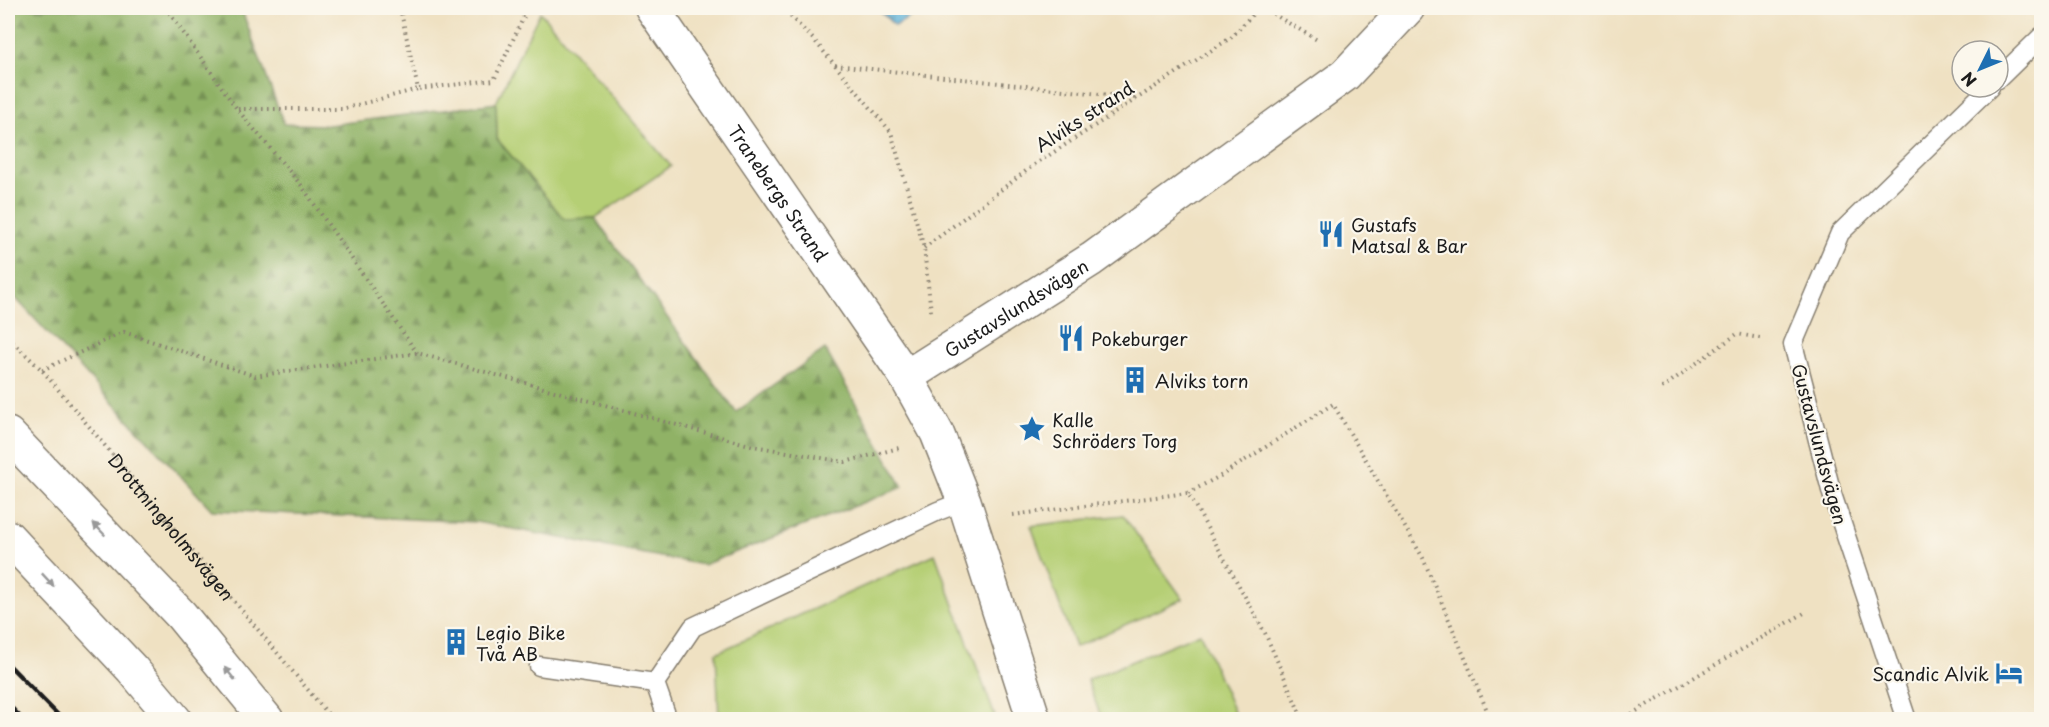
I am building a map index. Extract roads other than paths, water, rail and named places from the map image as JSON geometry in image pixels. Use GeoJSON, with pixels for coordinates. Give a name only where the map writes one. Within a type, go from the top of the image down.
{"type":"FeatureCollection","features":[{"type":"Feature","properties":{"kind":"street","name":"Tranebergs Strand"},"geometry":{"type":"LineString","coordinates":[[652,8],[906,377]]}},
{"type":"Feature","properties":{"kind":"street","name":"Gustavslundsvägen"},"geometry":{"type":"LineString","coordinates":[[906,377],[1092,259],[1345,75],[1408,8]]}},
{"type":"Feature","properties":{"kind":"street"},"geometry":{"type":"LineString","coordinates":[[906,377],[937,433],[964,501],[1034,720]]}},
{"type":"Feature","properties":{"kind":"street"},"geometry":{"type":"LineString","coordinates":[[8,434],[181,615],[267,720]]}},
{"type":"Feature","properties":{"kind":"street"},"geometry":{"type":"LineString","coordinates":[[8,537],[132,669],[175,720]]}},
{"type":"Feature","properties":{"kind":"lane"},"geometry":{"type":"LineString","coordinates":[[2010,67],[2042,36]]}},
{"type":"Feature","properties":{"kind":"lane","name":"Gustavslundsvägen"},"geometry":{"type":"LineString","coordinates":[[1907,720],[1832,494],[1793,344],[1840,233],[1978,99]]}},
{"type":"Feature","properties":{"kind":"lane"},"geometry":{"type":"LineString","coordinates":[[655,683],[693,627],[938,511],[964,501]]}},
{"type":"Feature","properties":{"kind":"lane"},"geometry":{"type":"LineString","coordinates":[[538,666],[655,683]]}},
{"type":"Feature","properties":{"kind":"lane"},"geometry":{"type":"LineString","coordinates":[[655,683],[668,720]]}},
{"type":"Feature","properties":{"kind":"water"},"geometry":{"type":"Polygon","coordinates":[[[877,8],[924,8],[895,26],[877,8]]]}},
{"type":"Feature","properties":{"kind":"railway"},"geometry":{"type":"LineString","coordinates":[[8,664],[63,720]]}},
{"type":"Feature","properties":{"kind":"railway"},"geometry":{"type":"LineString","coordinates":[[8,704],[23,720]]}},
{"type":"Feature","properties":{"kind":"place","name":"Gustafs Matsal & Bar"},"geometry":{"type":"Point","coordinates":[1331,234]}},
{"type":"Feature","properties":{"kind":"place","name":"Pokeburger"},"geometry":{"type":"Point","coordinates":[1071,338]}},
{"type":"Feature","properties":{"kind":"place","name":"Alviks torn"},"geometry":{"type":"Point","coordinates":[1135,380]}},
{"type":"Feature","properties":{"kind":"place","name":"Kalle Schröders Torg"},"geometry":{"type":"Point","coordinates":[1032,429]}},
{"type":"Feature","properties":{"kind":"place","name":"Legio Bike Två AB"},"geometry":{"type":"Point","coordinates":[456,642]}},
{"type":"Feature","properties":{"kind":"place","name":"Scandic Alvik"},"geometry":{"type":"Point","coordinates":[2009,673]}}]}
